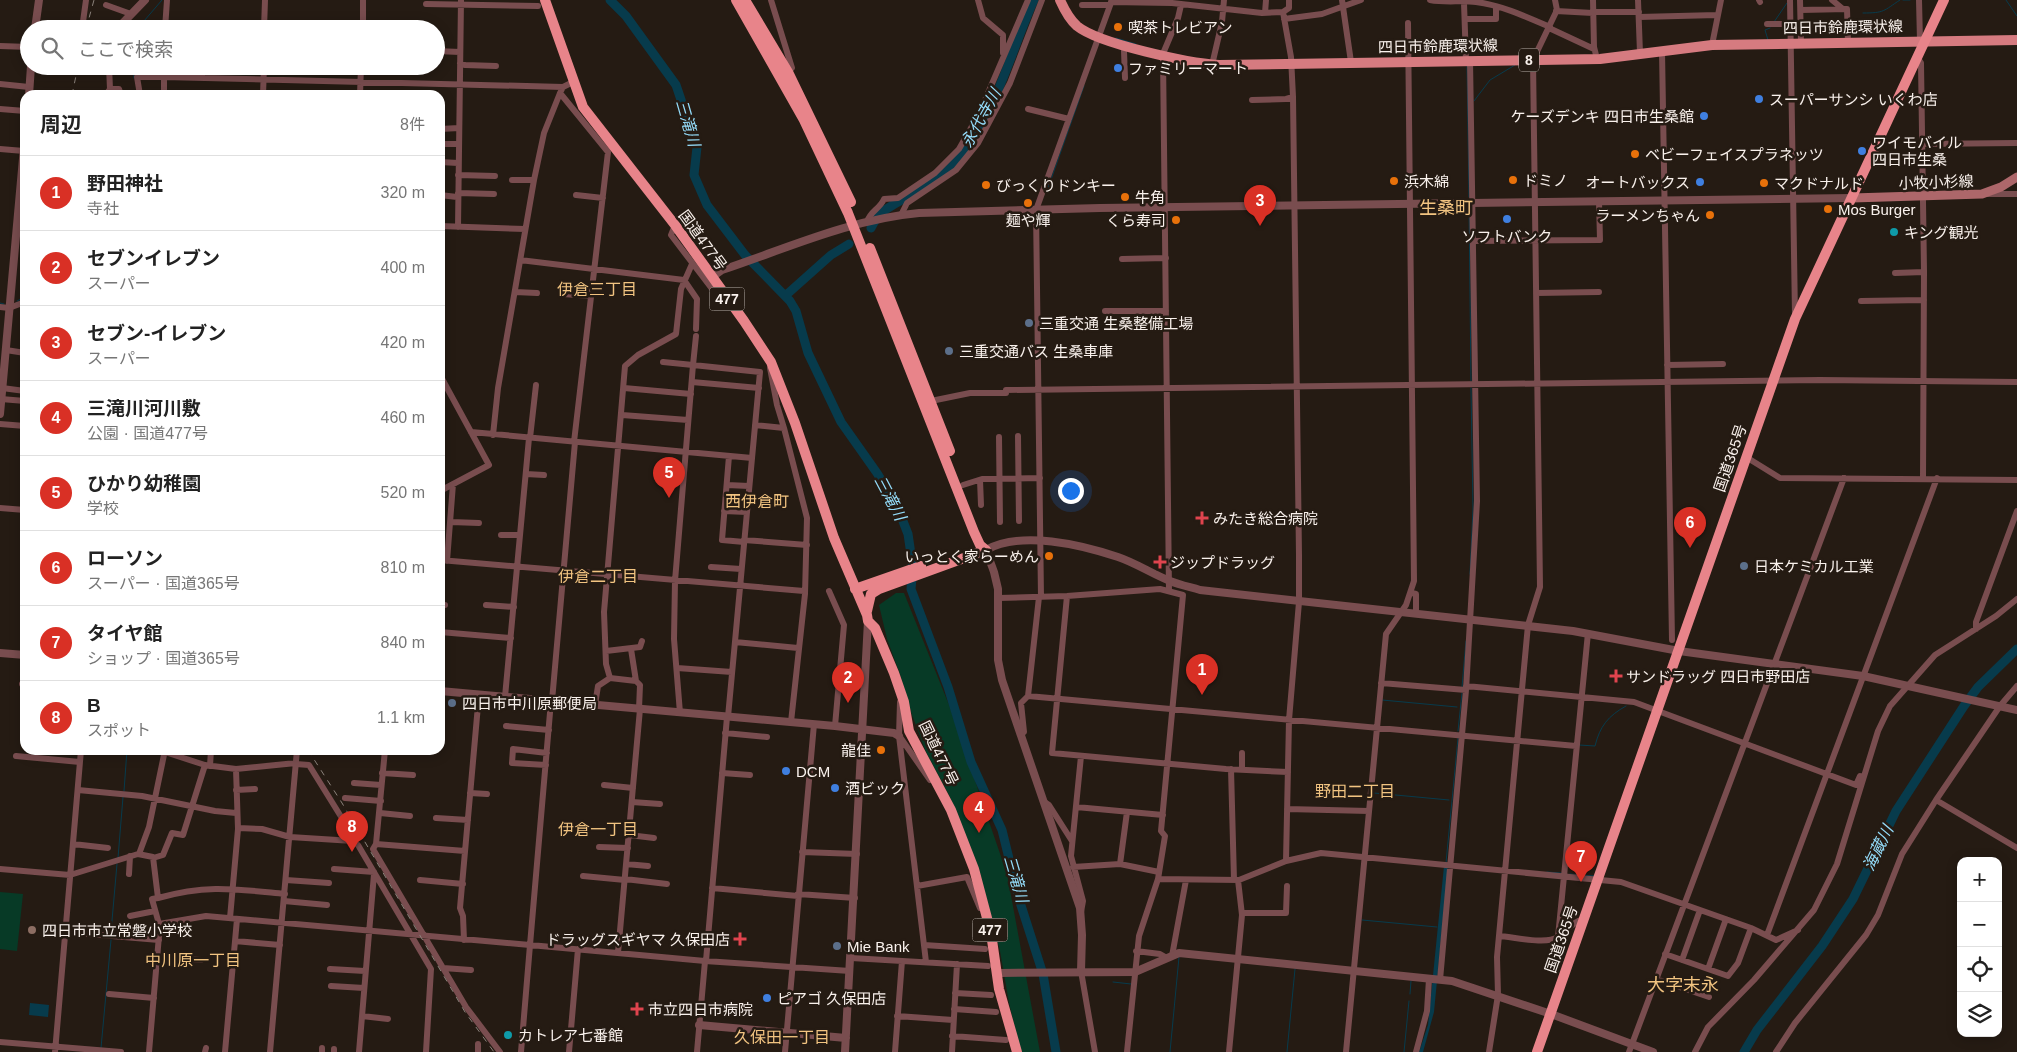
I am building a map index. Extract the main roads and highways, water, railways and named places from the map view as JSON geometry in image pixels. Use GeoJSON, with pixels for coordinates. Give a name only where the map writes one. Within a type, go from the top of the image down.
{"type":"FeatureCollection","features":[{"type":"Feature","properties":{"kind":"highway"},"geometry":{"type":"LineString","coordinates":[[736,0],[804,120],[859,224],[946,458],[986,547]]}},
{"type":"Feature","properties":{"kind":"highway"},"geometry":{"type":"LineString","coordinates":[[745,0],[788,72],[837,171],[931,401],[986,547]]}},
{"type":"Feature","properties":{"kind":"highway","name":"国道365号"},"geometry":{"type":"LineString","coordinates":[[1537,1052],[1795,319],[1942,2]]}},
{"type":"Feature","properties":{"kind":"highway","name":"国道477号"},"geometry":{"type":"LineString","coordinates":[[542,3],[583,107],[675,225],[744,320],[770,362],[795,423],[834,538],[858,588],[867,614],[888,655],[901,693],[912,737],[951,810],[974,869],[1000,973],[999,989],[1017,1052]]}},
{"type":"Feature","properties":{"kind":"highway"},"geometry":{"type":"LineString","coordinates":[[931,401],[929,409],[946,458]]}},
{"type":"Feature","properties":{"kind":"highway"},"geometry":{"type":"LineString","coordinates":[[858,588],[986,547]]}},
{"type":"Feature","properties":{"kind":"highway"},"geometry":{"type":"LineString","coordinates":[[867,614],[871,594],[879,589],[965,554]]}},
{"type":"Feature","properties":{"kind":"main road","name":"四日市鈴鹿環状線"},"geometry":{"type":"LineString","coordinates":[[1060,0],[1078,27],[1099,36],[1127,45],[1212,65],[1408,59],[1533,60],[1595,54],[1640,53],[1712,45],[2017,40]]}},
{"type":"Feature","properties":{"kind":"main road","name":"小牧小杉線"},"geometry":{"type":"LineString","coordinates":[[1852,198],[1982,194],[2001,187],[2017,177]]}},
{"type":"Feature","properties":{"kind":"water"},"geometry":{"type":"Polygon","coordinates":[[[1444,866],[1448,866],[1434,1012],[1423,1052],[1419,1052],[1428,1025],[1444,866]]]}},
{"type":"Feature","properties":{"kind":"water"},"geometry":{"type":"Polygon","coordinates":[[[30,1003],[49,1005],[48,1017],[29,1015],[30,1003]]]}},
{"type":"Feature","properties":{"kind":"waterway"},"geometry":{"type":"LineString","coordinates":[[145,20],[162,0]]}},
{"type":"Feature","properties":{"kind":"waterway","name":"三滝川"},"geometry":{"type":"LineString","coordinates":[[610,0],[626,16],[676,85],[697,147],[694,175],[707,205],[745,255],[790,301],[796,311],[808,353],[841,422],[877,473],[897,506],[908,534],[913,568],[911,589],[948,687],[971,762],[1002,830],[1019,899],[1043,974],[1056,1052]]}},
{"type":"Feature","properties":{"kind":"waterway","name":"永代寺川"},"geometry":{"type":"LineString","coordinates":[[871,228],[885,210],[939,178],[968,147],[991,107],[1034,0]]}},
{"type":"Feature","properties":{"kind":"waterway"},"geometry":{"type":"LineString","coordinates":[[1863,13],[1883,11],[1900,0]]}},
{"type":"Feature","properties":{"kind":"waterway"},"geometry":{"type":"LineString","coordinates":[[1903,0],[1910,0]]}},
{"type":"Feature","properties":{"kind":"waterway"},"geometry":{"type":"LineString","coordinates":[[2006,0],[2017,16]]}},
{"type":"Feature","properties":{"kind":"waterway"},"geometry":{"type":"LineString","coordinates":[[1774,22],[1787,3]]}},
{"type":"Feature","properties":{"kind":"waterway"},"geometry":{"type":"LineString","coordinates":[[1768,40],[1765,30],[1770,28]]}},
{"type":"Feature","properties":{"kind":"waterway"},"geometry":{"type":"LineString","coordinates":[[1116,38],[1136,44]]}},
{"type":"Feature","properties":{"kind":"waterway"},"geometry":{"type":"LineString","coordinates":[[1467,65],[1469,197]]}},
{"type":"Feature","properties":{"kind":"waterway"},"geometry":{"type":"LineString","coordinates":[[1474,101],[1490,80],[1515,65]]}},
{"type":"Feature","properties":{"kind":"waterway"},"geometry":{"type":"LineString","coordinates":[[1048,188],[1084,86]]}},
{"type":"Feature","properties":{"kind":"waterway"},"geometry":{"type":"LineString","coordinates":[[1469,206],[1471,381]]}},
{"type":"Feature","properties":{"kind":"waterway","name":"永代寺川"},"geometry":{"type":"LineString","coordinates":[[785,296],[831,255],[849,244]]}},
{"type":"Feature","properties":{"kind":"waterway"},"geometry":{"type":"LineString","coordinates":[[0,303],[4,304]]}},
{"type":"Feature","properties":{"kind":"waterway"},"geometry":{"type":"LineString","coordinates":[[1470,574],[1473,509],[1471,388]]}},
{"type":"Feature","properties":{"kind":"waterway"},"geometry":{"type":"LineString","coordinates":[[1462,687],[1466,641]]}},
{"type":"Feature","properties":{"kind":"waterway","name":"海蔵川"},"geometry":{"type":"LineString","coordinates":[[1744,1052],[1757,1030],[1822,946],[1853,899],[1896,811],[1964,706],[1978,687],[2017,649]]}},
{"type":"Feature","properties":{"kind":"waterway"},"geometry":{"type":"LineString","coordinates":[[1458,731],[1462,693]]}},
{"type":"Feature","properties":{"kind":"waterway"},"geometry":{"type":"LineString","coordinates":[[1382,700],[1457,707]]}},
{"type":"Feature","properties":{"kind":"waterway"},"geometry":{"type":"LineString","coordinates":[[1579,745],[1595,746],[1602,727],[1614,714],[1626,706]]}},
{"type":"Feature","properties":{"kind":"waterway"},"geometry":{"type":"LineString","coordinates":[[1446,863],[1458,738]]}},
{"type":"Feature","properties":{"kind":"waterway"},"geometry":{"type":"LineString","coordinates":[[124,791],[127,755]]}},
{"type":"Feature","properties":{"kind":"waterway"},"geometry":{"type":"LineString","coordinates":[[1374,793],[1449,800]]}},
{"type":"Feature","properties":{"kind":"waterway"},"geometry":{"type":"LineString","coordinates":[[118,858],[123,797]]}},
{"type":"Feature","properties":{"kind":"waterway"},"geometry":{"type":"LineString","coordinates":[[111,932],[117,864]]}},
{"type":"Feature","properties":{"kind":"waterway"},"geometry":{"type":"LineString","coordinates":[[1547,872],[1561,873]]}},
{"type":"Feature","properties":{"kind":"waterway"},"geometry":{"type":"LineString","coordinates":[[1570,874],[1595,876]]}},
{"type":"Feature","properties":{"kind":"waterway"},"geometry":{"type":"LineString","coordinates":[[1362,920],[1437,927]]}},
{"type":"Feature","properties":{"kind":"waterway"},"geometry":{"type":"LineString","coordinates":[[101,1048],[111,940]]}},
{"type":"Feature","properties":{"kind":"waterway"},"geometry":{"type":"LineString","coordinates":[[1170,1052],[1179,957]]}},
{"type":"Feature","properties":{"kind":"waterway"},"geometry":{"type":"LineString","coordinates":[[1287,1052],[1295,969]]}},
{"type":"Feature","properties":{"kind":"waterway"},"geometry":{"type":"LineString","coordinates":[[1410,994],[1411,981]]}},
{"type":"Feature","properties":{"kind":"waterway"},"geometry":{"type":"LineString","coordinates":[[1113,982],[1131,984]]}},
{"type":"Feature","properties":{"kind":"waterway"},"geometry":{"type":"LineString","coordinates":[[1404,1052],[1409,1001]]}},
{"type":"Feature","properties":{"kind":"railway"},"geometry":{"type":"LineString","coordinates":[[88,20],[94,0]]}},
{"type":"Feature","properties":{"kind":"railway"},"geometry":{"type":"LineString","coordinates":[[73,90],[76,75]]}},
{"type":"Feature","properties":{"kind":"railway"},"geometry":{"type":"LineString","coordinates":[[311,755],[342,803],[465,1012],[494,1052]]}},
{"type":"Feature","properties":{"kind":"place","name":"喫茶トレビアン"},"geometry":{"type":"Point","coordinates":[1118,27]}},
{"type":"Feature","properties":{"kind":"place","name":"ファミリーマート"},"geometry":{"type":"Point","coordinates":[1118,68]}},
{"type":"Feature","properties":{"kind":"place","name":"スーパーサンシ いくわ店"},"geometry":{"type":"Point","coordinates":[1759,99]}},
{"type":"Feature","properties":{"kind":"place","name":"ケーズデンキ 四日市生桑館"},"geometry":{"type":"Point","coordinates":[1704,116]}},
{"type":"Feature","properties":{"kind":"place","name":"ワイモバイル 四日市生桑"},"geometry":{"type":"Point","coordinates":[1862,151]}},
{"type":"Feature","properties":{"kind":"place","name":"ベビーフェイスプラネッツ"},"geometry":{"type":"Point","coordinates":[1635,154]}},
{"type":"Feature","properties":{"kind":"place","name":"ドミノ"},"geometry":{"type":"Point","coordinates":[1513,180]}},
{"type":"Feature","properties":{"kind":"place","name":"浜木綿"},"geometry":{"type":"Point","coordinates":[1394,181]}},
{"type":"Feature","properties":{"kind":"place","name":"オートバックス"},"geometry":{"type":"Point","coordinates":[1700,182]}},
{"type":"Feature","properties":{"kind":"place","name":"マクドナルド"},"geometry":{"type":"Point","coordinates":[1764,183]}},
{"type":"Feature","properties":{"kind":"place","name":"びっくりドンキー"},"geometry":{"type":"Point","coordinates":[986,185]}},
{"type":"Feature","properties":{"kind":"place","name":"牛角"},"geometry":{"type":"Point","coordinates":[1125,197]}},
{"type":"Feature","properties":{"kind":"place","name":"麺や輝"},"geometry":{"type":"Point","coordinates":[1028,203]}},
{"type":"Feature","properties":{"kind":"place","name":"Mos Burger"},"geometry":{"type":"Point","coordinates":[1828,209]}},
{"type":"Feature","properties":{"kind":"place","name":"ラーメンちゃん"},"geometry":{"type":"Point","coordinates":[1710,215]}},
{"type":"Feature","properties":{"kind":"place","name":"ソフトバンク"},"geometry":{"type":"Point","coordinates":[1507,219]}},
{"type":"Feature","properties":{"kind":"place","name":"くら寿司"},"geometry":{"type":"Point","coordinates":[1176,220]}},
{"type":"Feature","properties":{"kind":"place","name":"セブン-イレブン"},"geometry":{"type":"Point","coordinates":[1260,226]}},
{"type":"Feature","properties":{"kind":"place","name":"キング観光"},"geometry":{"type":"Point","coordinates":[1894,232]}},
{"type":"Feature","properties":{"kind":"place","name":"三重交通 生桑整備工場"},"geometry":{"type":"Point","coordinates":[1029,323]}},
{"type":"Feature","properties":{"kind":"place","name":"三重交通バス 生桑車庫"},"geometry":{"type":"Point","coordinates":[949,351]}},
{"type":"Feature","properties":{"kind":"place","name":"ひかり幼稚園"},"geometry":{"type":"Point","coordinates":[669,498]}},
{"type":"Feature","properties":{"kind":"place","name":"みたき総合病院"},"geometry":{"type":"Point","coordinates":[1202,518]}},
{"type":"Feature","properties":{"kind":"place","name":"ローソン"},"geometry":{"type":"Point","coordinates":[1690,548]}},
{"type":"Feature","properties":{"kind":"place","name":"いっとく家らーめん"},"geometry":{"type":"Point","coordinates":[1049,556]}},
{"type":"Feature","properties":{"kind":"place","name":"ジップドラッグ"},"geometry":{"type":"Point","coordinates":[1160,562]}},
{"type":"Feature","properties":{"kind":"place","name":"日本ケミカル工業"},"geometry":{"type":"Point","coordinates":[1744,566]}},
{"type":"Feature","properties":{"kind":"place","name":"サンドラッグ 四日市野田店"},"geometry":{"type":"Point","coordinates":[1616,676]}},
{"type":"Feature","properties":{"kind":"place","name":"野田神社"},"geometry":{"type":"Point","coordinates":[1202,695]}},
{"type":"Feature","properties":{"kind":"place","name":"四日市中川原郵便局"},"geometry":{"type":"Point","coordinates":[452,703]}},
{"type":"Feature","properties":{"kind":"place","name":"セブンイレブン"},"geometry":{"type":"Point","coordinates":[848,703]}},
{"type":"Feature","properties":{"kind":"place","name":"龍佳"},"geometry":{"type":"Point","coordinates":[881,750]}},
{"type":"Feature","properties":{"kind":"place","name":"DCM"},"geometry":{"type":"Point","coordinates":[786,771]}},
{"type":"Feature","properties":{"kind":"place","name":"酒ビック"},"geometry":{"type":"Point","coordinates":[835,788]}},
{"type":"Feature","properties":{"kind":"place","name":"三滝川河川敷"},"geometry":{"type":"Point","coordinates":[979,833]}},
{"type":"Feature","properties":{"kind":"place","name":"B"},"geometry":{"type":"Point","coordinates":[352,852]}},
{"type":"Feature","properties":{"kind":"place","name":"タイヤ館"},"geometry":{"type":"Point","coordinates":[1581,882]}},
{"type":"Feature","properties":{"kind":"place","name":"四日市市立常磐小学校"},"geometry":{"type":"Point","coordinates":[32,930]}},
{"type":"Feature","properties":{"kind":"place","name":"ドラッグスギヤマ 久保田店"},"geometry":{"type":"Point","coordinates":[740,939]}},
{"type":"Feature","properties":{"kind":"place","name":"Mie Bank"},"geometry":{"type":"Point","coordinates":[837,946]}},
{"type":"Feature","properties":{"kind":"place","name":"ピアゴ 久保田店"},"geometry":{"type":"Point","coordinates":[767,998]}},
{"type":"Feature","properties":{"kind":"place","name":"市立四日市病院"},"geometry":{"type":"Point","coordinates":[637,1009]}},
{"type":"Feature","properties":{"kind":"place","name":"カトレア七番館"},"geometry":{"type":"Point","coordinates":[508,1035]}},
{"type":"Feature","properties":{"kind":"district","name":"生桑町"},"geometry":{"type":"Point","coordinates":[1446,208]}},
{"type":"Feature","properties":{"kind":"district","name":"伊倉三丁目"},"geometry":{"type":"Point","coordinates":[597,289]}},
{"type":"Feature","properties":{"kind":"district","name":"西伊倉町"},"geometry":{"type":"Point","coordinates":[757,501]}},
{"type":"Feature","properties":{"kind":"district","name":"伊倉二丁目"},"geometry":{"type":"Point","coordinates":[598,576]}},
{"type":"Feature","properties":{"kind":"district","name":"野田二丁目"},"geometry":{"type":"Point","coordinates":[1355,791]}},
{"type":"Feature","properties":{"kind":"district","name":"伊倉一丁目"},"geometry":{"type":"Point","coordinates":[598,829]}},
{"type":"Feature","properties":{"kind":"district","name":"中川原一丁目"},"geometry":{"type":"Point","coordinates":[193,960]}},
{"type":"Feature","properties":{"kind":"district","name":"大字末永"},"geometry":{"type":"Point","coordinates":[1683,985]}},
{"type":"Feature","properties":{"kind":"district","name":"久保田一丁目"},"geometry":{"type":"Point","coordinates":[782,1037]}}]}
